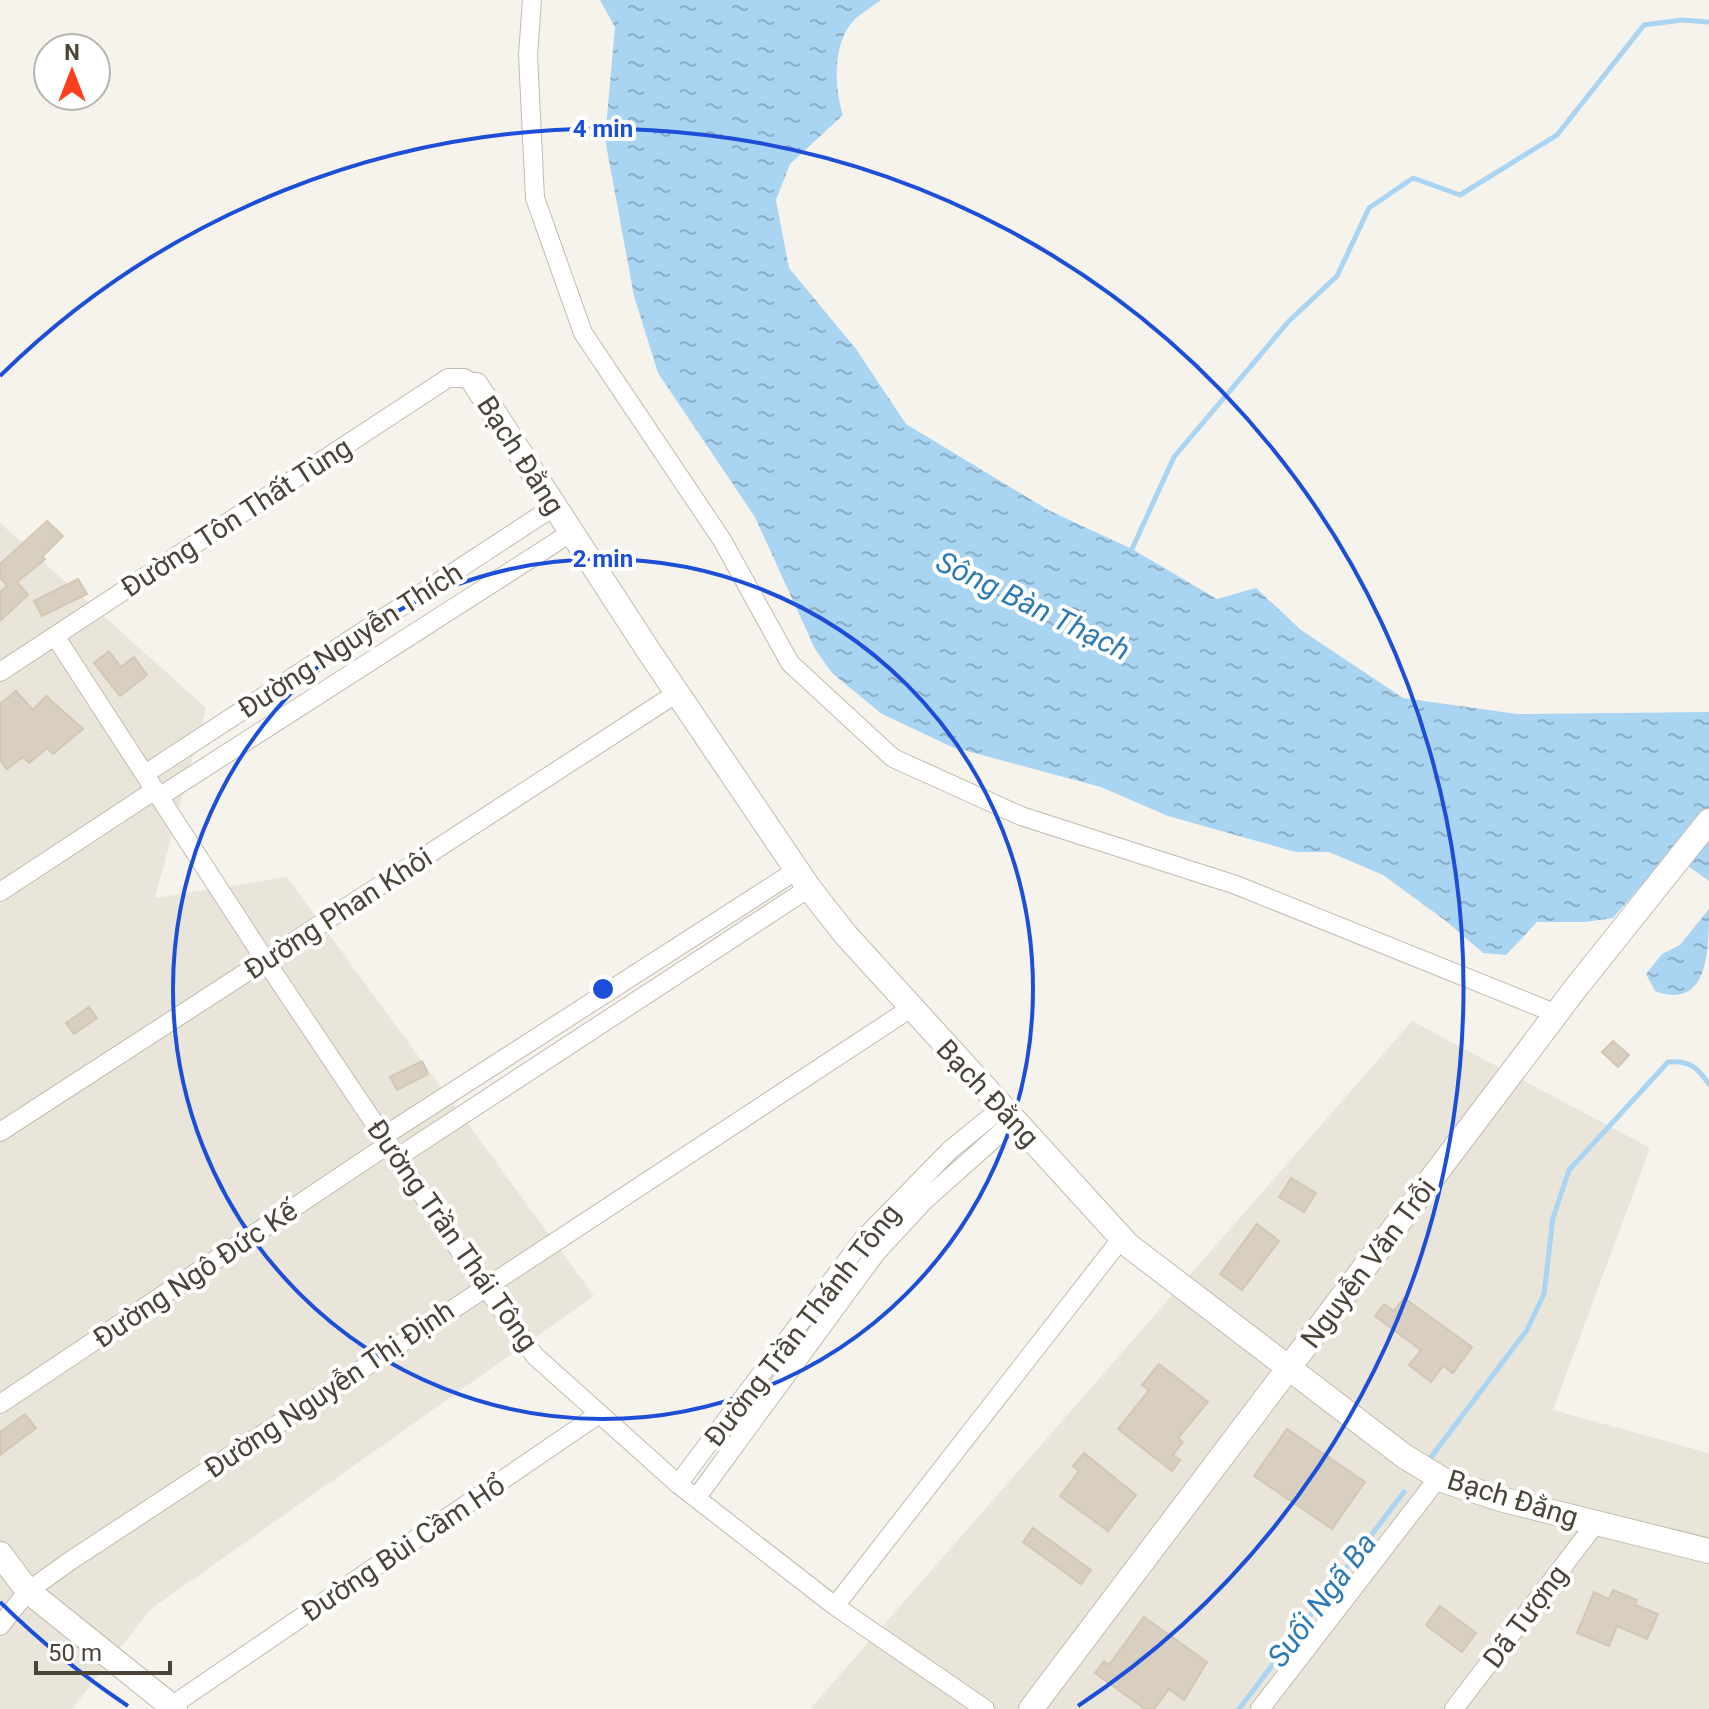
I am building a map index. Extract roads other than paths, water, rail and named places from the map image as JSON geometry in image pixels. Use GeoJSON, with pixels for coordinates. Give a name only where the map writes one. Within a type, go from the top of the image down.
{"type":"FeatureCollection","features":[{"type":"Feature","properties":{"kind":"street"},"geometry":{"type":"LineString","coordinates":[[532,0],[528,55],[535,198],[583,333],[722,540],[790,663],[893,758],[1021,816],[1236,885],[1557,1014]]}},
{"type":"Feature","properties":{"kind":"street","name":"Đường Tôn Thất Tùng"},"geometry":{"type":"LineString","coordinates":[[0,672],[448,378],[464,378],[476,385]]}},
{"type":"Feature","properties":{"kind":"street","name":"Bạch Đằng"},"geometry":{"type":"LineString","coordinates":[[476,385],[677,693],[803,879],[911,1008],[1121,1239],[1404,1456],[1439,1477],[1504,1500],[1709,1551]]}},
{"type":"Feature","properties":{"kind":"street","name":"Đường Nguyễn Thích"},"geometry":{"type":"LineString","coordinates":[[0,892],[555,506]]}},
{"type":"Feature","properties":{"kind":"street","name":"Đường Nguyễn Thích"},"geometry":{"type":"LineString","coordinates":[[153,787],[572,532]]}},
{"type":"Feature","properties":{"kind":"street","name":"Đường Trần Thái Tông"},"geometry":{"type":"LineString","coordinates":[[55,636],[265,960],[535,1356],[678,1484],[835,1606],[985,1709]]}},
{"type":"Feature","properties":{"kind":"street","name":"Đường Phan Khôi"},"geometry":{"type":"LineString","coordinates":[[0,1132],[677,693]]}},
{"type":"Feature","properties":{"kind":"street","name":"Nguyễn Văn Trỗi"},"geometry":{"type":"LineString","coordinates":[[1031,1709],[1575,989],[1709,821]]}},
{"type":"Feature","properties":{"kind":"street","name":"Đường Ngô Đức Kế"},"geometry":{"type":"LineString","coordinates":[[390,1145],[803,879]]}},
{"type":"Feature","properties":{"kind":"street","name":"Đường Ngô Đức Kế"},"geometry":{"type":"LineString","coordinates":[[0,1404],[390,1145],[803,879]]}},
{"type":"Feature","properties":{"kind":"street","name":"Đường Nguyễn Thị Định"},"geometry":{"type":"LineString","coordinates":[[0,1626],[28,1591],[911,1008]]}},
{"type":"Feature","properties":{"kind":"street","name":"Đường Trần Thánh Tông"},"geometry":{"type":"LineString","coordinates":[[678,1484],[864,1238],[950,1150],[1009,1114]]}},
{"type":"Feature","properties":{"kind":"street","name":"Đường Trần Thánh Tông"},"geometry":{"type":"LineString","coordinates":[[697,1497],[876,1253],[1009,1114]]}},
{"type":"Feature","properties":{"kind":"street"},"geometry":{"type":"LineString","coordinates":[[835,1606],[1121,1239]]}},
{"type":"Feature","properties":{"kind":"street","name":"Đường Bùi Cầm Hổ"},"geometry":{"type":"LineString","coordinates":[[171,1708],[599,1414]]}},
{"type":"Feature","properties":{"kind":"street"},"geometry":{"type":"LineString","coordinates":[[1260,1709],[1439,1477]]}},
{"type":"Feature","properties":{"kind":"street","name":"Dã Tượng"},"geometry":{"type":"LineString","coordinates":[[1454,1709],[1596,1523]]}},
{"type":"Feature","properties":{"kind":"street"},"geometry":{"type":"LineString","coordinates":[[0,1554],[28,1591],[171,1708]]}},
{"type":"Feature","properties":{"kind":"water","name":"Sông Bàn Thạch"},"geometry":{"type":"Polygon","coordinates":[[[600,0],[881,0],[855,19],[842,40],[837,78],[843,115],[790,164],[776,200],[789,268],[856,349],[906,424],[1050,511],[1132,549],[1217,599],[1256,588],[1301,630],[1403,698],[1517,714],[1709,712],[1709,881],[1670,853],[1613,918],[1585,922],[1537,922],[1506,955],[1483,953],[1446,921],[1383,875],[1329,852],[1296,852],[1168,816],[1101,787],[952,747],[882,714],[832,673],[815,649],[755,517],[658,373],[634,296],[605,139],[615,27],[600,0]]]}},
{"type":"Feature","properties":{"kind":"water"},"geometry":{"type":"Polygon","coordinates":[[[1709,909],[1706,958],[1696,985],[1686,992],[1673,995],[1655,991],[1646,974],[1662,954],[1680,945],[1709,909]]]}},
{"type":"Feature","properties":{"kind":"waterway"},"geometry":{"type":"LineString","coordinates":[[1132,549],[1174,457],[1289,321],[1337,276],[1369,208],[1413,178],[1460,195],[1557,135],[1644,25],[1682,20],[1709,22]]}},
{"type":"Feature","properties":{"kind":"waterway","name":"Suối Ngã Ba"},"geometry":{"type":"LineString","coordinates":[[1431,1457],[1527,1330],[1544,1294],[1553,1218],[1569,1170],[1668,1062],[1692,1066],[1709,1084]]}},
{"type":"Feature","properties":{"kind":"waterway","name":"Suối Ngã Ba"},"geometry":{"type":"LineString","coordinates":[[1239,1709],[1404,1492]]}}]}
